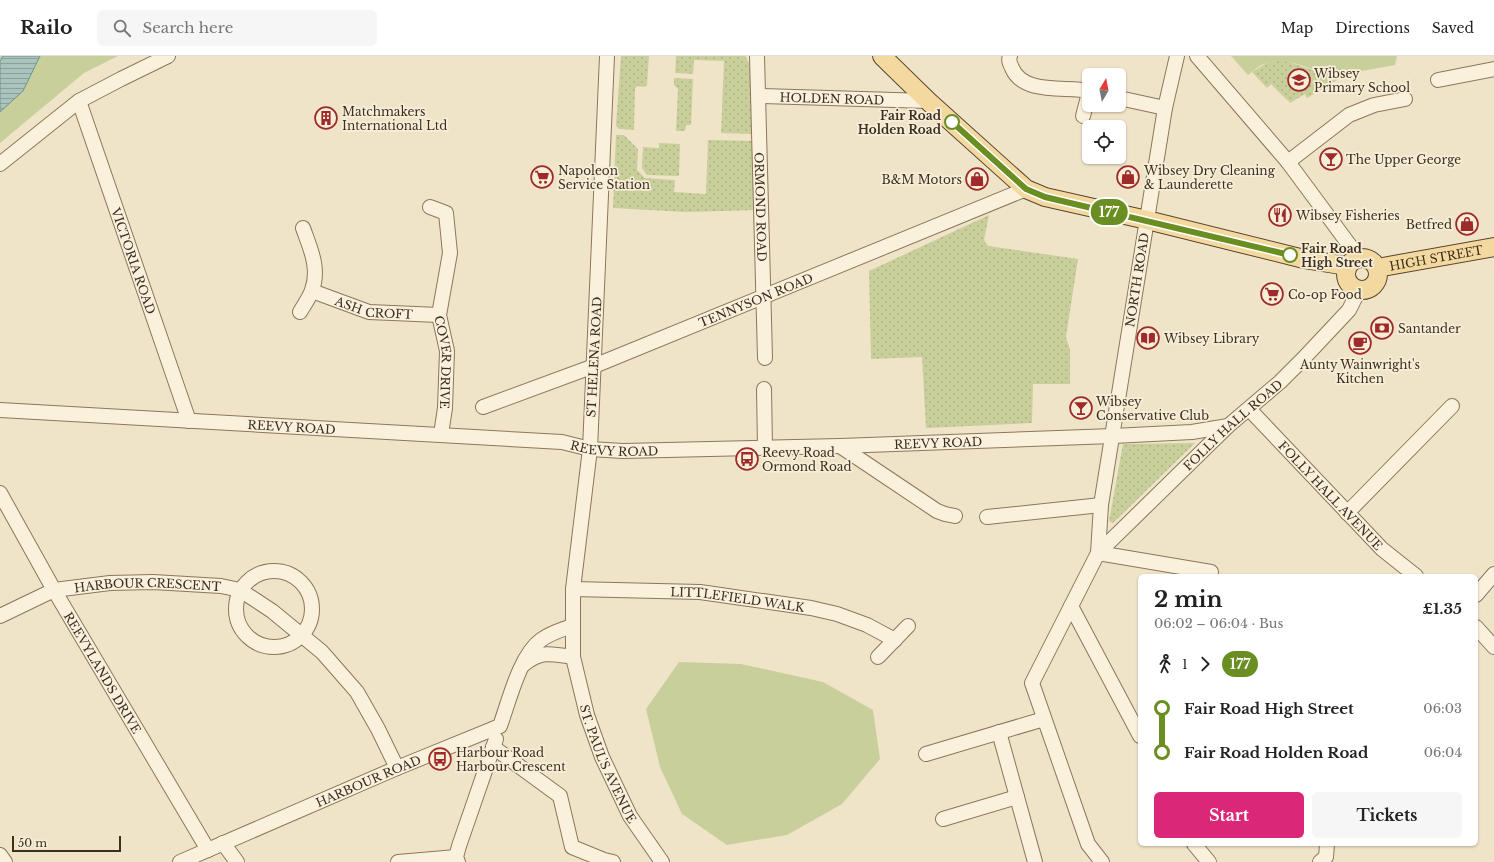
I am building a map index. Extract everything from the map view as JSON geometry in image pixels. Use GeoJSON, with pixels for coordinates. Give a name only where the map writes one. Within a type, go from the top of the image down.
{"type":"FeatureCollection","features":[{"type":"Feature","properties":{"kind":"main road"},"geometry":{"type":"LineString","coordinates":[[882,56],[928,101],[1026,189],[1045,197],[1147,220],[1304,259],[1353,262],[1370,260],[1377,268],[1379,273],[1375,284],[1366,290],[1359,290],[1351,287],[1348,283],[1345,272],[1353,262]]}},
{"type":"Feature","properties":{"kind":"main road","name":"HIGH STREET"},"geometry":{"type":"LineString","coordinates":[[1377,268],[1494,247]]}},
{"type":"Feature","properties":{"kind":"street"},"geometry":{"type":"LineString","coordinates":[[0,164],[79,101],[168,56]]}},
{"type":"Feature","properties":{"kind":"street","name":"ST HELENA ROAD"},"geometry":{"type":"LineString","coordinates":[[572,657],[573,589],[590,449],[606,56]]}},
{"type":"Feature","properties":{"kind":"street","name":"ORMOND ROAD"},"geometry":{"type":"LineString","coordinates":[[757,56],[765,358]]}},
{"type":"Feature","properties":{"kind":"street"},"geometry":{"type":"LineString","coordinates":[[1010,56],[1008,60],[1013,72],[1020,80],[1042,88],[1082,91]]}},
{"type":"Feature","properties":{"kind":"street","name":"NORTH ROAD"},"geometry":{"type":"LineString","coordinates":[[1098,553],[1101,505],[1165,108],[1177,56]]}},
{"type":"Feature","properties":{"kind":"street"},"geometry":{"type":"LineString","coordinates":[[1197,56],[1288,162],[1353,262]]}},
{"type":"Feature","properties":{"kind":"street"},"geometry":{"type":"LineString","coordinates":[[1438,80],[1494,69]]}},
{"type":"Feature","properties":{"kind":"street","name":"HOLDEN ROAD"},"geometry":{"type":"LineString","coordinates":[[759,96],[928,101]]}},
{"type":"Feature","properties":{"kind":"street"},"geometry":{"type":"LineString","coordinates":[[1288,162],[1349,115],[1374,105],[1404,99]]}},
{"type":"Feature","properties":{"kind":"street"},"geometry":{"type":"LineString","coordinates":[[1126,100],[1165,108]]}},
{"type":"Feature","properties":{"kind":"street","name":"VICTORIA ROAD"},"geometry":{"type":"LineString","coordinates":[[79,101],[189,421]]}},
{"type":"Feature","properties":{"kind":"street"},"geometry":{"type":"LineString","coordinates":[[1083,116],[1084,112]]}},
{"type":"Feature","properties":{"kind":"street","name":"TENNYSON ROAD"},"geometry":{"type":"LineString","coordinates":[[484,407],[594,366],[1026,189]]}},
{"type":"Feature","properties":{"kind":"street","name":"COVER DRIVE"},"geometry":{"type":"LineString","coordinates":[[430,207],[446,213],[450,253],[439,315],[447,351],[441,434]]}},
{"type":"Feature","properties":{"kind":"street"},"geometry":{"type":"LineString","coordinates":[[300,312],[312,290],[316,276],[313,256],[303,228]]}},
{"type":"Feature","properties":{"kind":"street","name":"ASH CROFT"},"geometry":{"type":"LineString","coordinates":[[312,290],[369,312],[439,315]]}},
{"type":"Feature","properties":{"kind":"street","name":"FOLLY HALL ROAD"},"geometry":{"type":"LineString","coordinates":[[1102,862],[1088,844],[1032,683],[1098,553],[1228,426],[1280,382],[1339,322],[1349,310],[1359,290]]}},
{"type":"Feature","properties":{"kind":"street"},"geometry":{"type":"LineString","coordinates":[[764,389],[765,447]]}},
{"type":"Feature","properties":{"kind":"street"},"geometry":{"type":"LineString","coordinates":[[1348,513],[1452,406]]}},
{"type":"Feature","properties":{"kind":"street","name":"FOLLY HALL AVENUE"},"geometry":{"type":"LineString","coordinates":[[1249,409],[1382,549],[1413,574]]}},
{"type":"Feature","properties":{"kind":"street","name":"REEVY ROAD"},"geometry":{"type":"LineString","coordinates":[[0,410],[441,434],[562,442],[590,449],[623,451],[840,446],[1113,436],[1192,432],[1228,426]]}},
{"type":"Feature","properties":{"kind":"street"},"geometry":{"type":"LineString","coordinates":[[840,446],[937,511],[955,516]]}},
{"type":"Feature","properties":{"kind":"street","name":"REEVYLANDS DRIVE"},"geometry":{"type":"LineString","coordinates":[[0,494],[54,590],[208,850]]}},
{"type":"Feature","properties":{"kind":"street"},"geometry":{"type":"LineString","coordinates":[[987,517],[1101,505]]}},
{"type":"Feature","properties":{"kind":"street"},"geometry":{"type":"LineString","coordinates":[[1098,553],[1211,572]]}},
{"type":"Feature","properties":{"kind":"street"},"geometry":{"type":"LineString","coordinates":[[240,590],[249,580],[260,572],[273,570],[286,572],[298,578],[307,587],[313,606],[313,612],[309,625],[302,636]]}},
{"type":"Feature","properties":{"kind":"street"},"geometry":{"type":"LineString","coordinates":[[1478,593],[1494,574]]}},
{"type":"Feature","properties":{"kind":"street","name":"HARBOUR CRESCENT"},"geometry":{"type":"LineString","coordinates":[[0,616],[54,590],[110,583],[153,582],[221,586],[240,590],[272,611],[322,652],[357,692],[378,729],[397,768]]}},
{"type":"Feature","properties":{"kind":"street","name":"LITTLEFIELD WALK"},"geometry":{"type":"LineString","coordinates":[[573,589],[700,592],[811,608],[837,614],[867,625],[895,640]]}},
{"type":"Feature","properties":{"kind":"street","name":"HARBOUR CRESCENT"},"geometry":{"type":"LineString","coordinates":[[240,590],[236,601],[236,614],[239,625],[246,635],[256,643],[268,647],[280,647],[292,643],[302,636]]}},
{"type":"Feature","properties":{"kind":"street"},"geometry":{"type":"LineString","coordinates":[[1071,606],[1138,732]]}},
{"type":"Feature","properties":{"kind":"street"},"geometry":{"type":"LineString","coordinates":[[398,862],[457,859],[458,846],[521,667],[528,653],[540,640],[552,633],[572,626]]}},
{"type":"Feature","properties":{"kind":"street"},"geometry":{"type":"LineString","coordinates":[[878,657],[908,626]]}},
{"type":"Feature","properties":{"kind":"street"},"geometry":{"type":"LineString","coordinates":[[1478,629],[1494,647]]}},
{"type":"Feature","properties":{"kind":"street"},"geometry":{"type":"LineString","coordinates":[[521,667],[536,656],[548,654],[572,657]]}},
{"type":"Feature","properties":{"kind":"street","name":"ST. PAUL'S AVENUE"},"geometry":{"type":"LineString","coordinates":[[572,657],[587,715],[602,757],[630,816],[662,862]]}},
{"type":"Feature","properties":{"kind":"street"},"geometry":{"type":"LineString","coordinates":[[926,754],[1044,719]]}},
{"type":"Feature","properties":{"kind":"street","name":"HARBOUR ROAD"},"geometry":{"type":"LineString","coordinates":[[180,862],[397,768],[500,726]]}},
{"type":"Feature","properties":{"kind":"street"},"geometry":{"type":"LineString","coordinates":[[999,732],[1035,862]]}},
{"type":"Feature","properties":{"kind":"street"},"geometry":{"type":"LineString","coordinates":[[493,747],[560,796],[572,847],[604,860],[613,862]]}},
{"type":"Feature","properties":{"kind":"street"},"geometry":{"type":"LineString","coordinates":[[943,819],[1017,797]]}},
{"type":"Feature","properties":{"kind":"street"},"geometry":{"type":"LineString","coordinates":[[223,843],[237,862]]}},
{"type":"Feature","properties":{"kind":"street"},"geometry":{"type":"LineString","coordinates":[[1196,846],[1210,862]]}},
{"type":"Feature","properties":{"kind":"street"},"geometry":{"type":"LineString","coordinates":[[1320,862],[1326,857],[1327,846]]}},
{"type":"Feature","properties":{"kind":"street"},"geometry":{"type":"LineString","coordinates":[[0,855],[5,862]]}},
{"type":"Feature","properties":{"kind":"green space"},"geometry":{"type":"Polygon","coordinates":[[[0,56],[118,56],[84,73],[0,143],[0,56]]]}},
{"type":"Feature","properties":{"kind":"green space"},"geometry":{"type":"Polygon","coordinates":[[[621,56],[649,56],[647,85],[644,87],[637,86],[635,89],[634,130],[619,129],[616,126],[621,56]]]}},
{"type":"Feature","properties":{"kind":"green space"},"geometry":{"type":"Polygon","coordinates":[[[676,56],[745,56],[749,63],[756,134],[721,133],[724,61],[694,60],[693,74],[675,73],[676,56]]]}},
{"type":"Feature","properties":{"kind":"green space"},"geometry":{"type":"Polygon","coordinates":[[[1231,56],[1397,56],[1395,65],[1351,73],[1339,79],[1294,63],[1276,61],[1264,64],[1248,75],[1231,56]]]}},
{"type":"Feature","properties":{"kind":"green space"},"geometry":{"type":"Polygon","coordinates":[[[1286,61],[1339,79],[1307,98],[1305,94],[1290,103],[1271,84],[1267,88],[1252,72],[1267,63],[1286,61]]]}},
{"type":"Feature","properties":{"kind":"green space"},"geometry":{"type":"Polygon","coordinates":[[[674,78],[693,79],[691,125],[686,125],[685,131],[676,131],[678,89],[674,85],[674,78]]]}},
{"type":"Feature","properties":{"kind":"green space"},"geometry":{"type":"Polygon","coordinates":[[[616,135],[624,135],[638,149],[637,170],[645,178],[675,180],[674,192],[706,194],[708,140],[756,141],[758,210],[685,212],[613,208],[616,135]]]}},
{"type":"Feature","properties":{"kind":"green space"},"geometry":{"type":"Polygon","coordinates":[[[659,143],[680,144],[679,176],[647,175],[642,168],[643,147],[659,148],[659,143]]]}},
{"type":"Feature","properties":{"kind":"green space"},"geometry":{"type":"Polygon","coordinates":[[[989,215],[984,240],[988,246],[1078,259],[1066,337],[1070,350],[1070,384],[1033,384],[1032,423],[926,428],[922,357],[871,359],[869,271],[989,215]]]}},
{"type":"Feature","properties":{"kind":"green space"},"geometry":{"type":"Polygon","coordinates":[[[1195,443],[1113,523],[1109,521],[1123,444],[1195,443]]]}},
{"type":"Feature","properties":{"kind":"green space"},"geometry":{"type":"Polygon","coordinates":[[[679,662],[741,664],[823,682],[873,710],[880,759],[842,804],[787,835],[727,845],[682,814],[660,767],[646,709],[679,662]]]}},
{"type":"Feature","properties":{"kind":"water"},"geometry":{"type":"Polygon","coordinates":[[[3,56],[40,56],[23,91],[0,112],[0,61],[3,56]]]}},
{"type":"Feature","properties":{"kind":"bus line","name":"177"},"geometry":{"type":"LineString","coordinates":[[952,122],[1026,189],[1045,197],[1290,255]]}},
{"type":"Feature","properties":{"kind":"place","name":"Wibsey Primary School"},"geometry":{"type":"Point","coordinates":[1299,80]}},
{"type":"Feature","properties":{"kind":"place","name":"Matchmakers International Ltd"},"geometry":{"type":"Point","coordinates":[326,118]}},
{"type":"Feature","properties":{"kind":"place","name":"Fair Road Holden Road"},"geometry":{"type":"Point","coordinates":[952,122]}},
{"type":"Feature","properties":{"kind":"place","name":"The Upper George"},"geometry":{"type":"Point","coordinates":[1331,159]}},
{"type":"Feature","properties":{"kind":"place","name":"Napoleon Service Station"},"geometry":{"type":"Point","coordinates":[542,177]}},
{"type":"Feature","properties":{"kind":"place","name":"Wibsey Dry Cleaning & Launderette"},"geometry":{"type":"Point","coordinates":[1128,177]}},
{"type":"Feature","properties":{"kind":"place","name":"B&M Motors"},"geometry":{"type":"Point","coordinates":[977,179]}},
{"type":"Feature","properties":{"kind":"place","name":"Wibsey Fisheries"},"geometry":{"type":"Point","coordinates":[1280,215]}},
{"type":"Feature","properties":{"kind":"place","name":"Betfred"},"geometry":{"type":"Point","coordinates":[1467,224]}},
{"type":"Feature","properties":{"kind":"place","name":"Fair Road High Street"},"geometry":{"type":"Point","coordinates":[1290,255]}},
{"type":"Feature","properties":{"kind":"place","name":"Co-op Food"},"geometry":{"type":"Point","coordinates":[1272,294]}},
{"type":"Feature","properties":{"kind":"place","name":"Santander"},"geometry":{"type":"Point","coordinates":[1382,328]}},
{"type":"Feature","properties":{"kind":"place","name":"Wibsey Library"},"geometry":{"type":"Point","coordinates":[1148,338]}},
{"type":"Feature","properties":{"kind":"place","name":"Aunty Wainwright's Kitchen"},"geometry":{"type":"Point","coordinates":[1360,343]}},
{"type":"Feature","properties":{"kind":"place","name":"Wibsey Conservative Club"},"geometry":{"type":"Point","coordinates":[1081,408]}},
{"type":"Feature","properties":{"kind":"place","name":"Reevy Road Ormond Road"},"geometry":{"type":"Point","coordinates":[747,459]}},
{"type":"Feature","properties":{"kind":"place","name":"Harbour Road Harbour Crescent"},"geometry":{"type":"Point","coordinates":[440,759]}}]}
